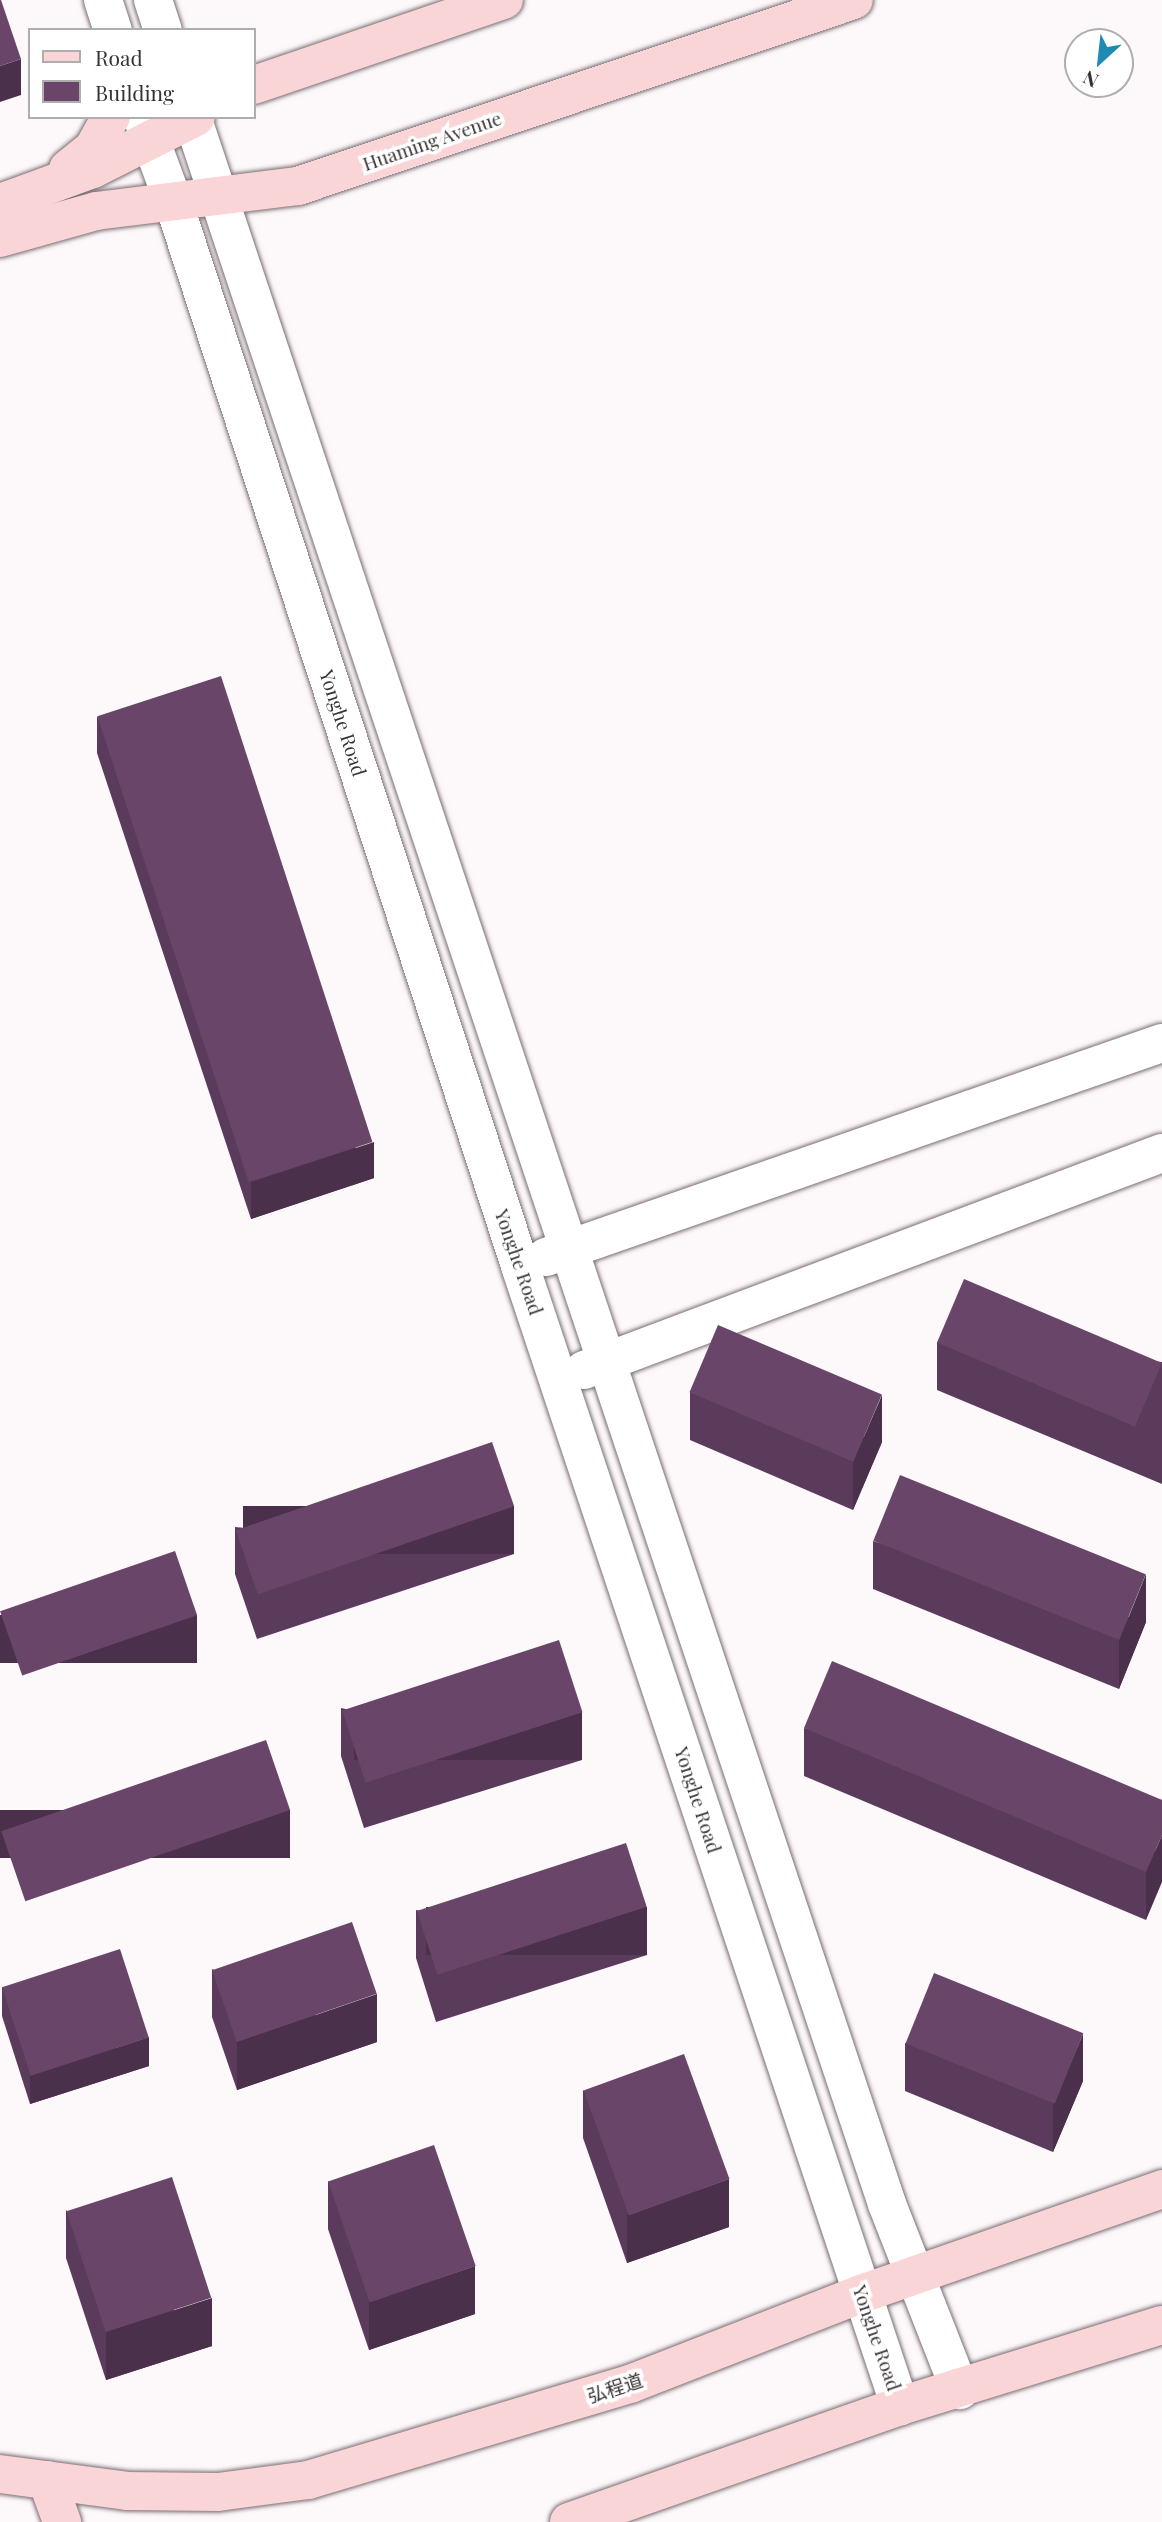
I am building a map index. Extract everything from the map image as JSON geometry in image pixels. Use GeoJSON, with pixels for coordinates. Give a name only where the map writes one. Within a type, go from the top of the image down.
{"type":"FeatureCollection","features":[{"type":"Feature","properties":{"kind":"main road"},"geometry":{"type":"LineString","coordinates":[[256,84],[504,0]]}},
{"type":"Feature","properties":{"kind":"main road","name":"Huaming Avenue"},"geometry":{"type":"LineString","coordinates":[[0,238],[24,206],[173,201],[298,186],[855,0]]}},
{"type":"Feature","properties":{"kind":"main road"},"geometry":{"type":"LineString","coordinates":[[24,206],[97,191],[139,128],[188,119]]}},
{"type":"Feature","properties":{"kind":"main road","name":"弘程道"},"geometry":{"type":"LineString","coordinates":[[0,2474],[127,2491],[218,2492],[308,2480],[630,2385],[861,2294],[916,2278],[1162,2189]]}},
{"type":"Feature","properties":{"kind":"main road"},"geometry":{"type":"LineString","coordinates":[[569,2522],[900,2406],[960,2390],[1162,2325]]}},
{"type":"Feature","properties":{"kind":"main road"},"geometry":{"type":"LineString","coordinates":[[47,2480],[62,2522]]}},
{"type":"Feature","properties":{"kind":"street"},"geometry":{"type":"LineString","coordinates":[[103,0],[112,28]]}},
{"type":"Feature","properties":{"kind":"street"},"geometry":{"type":"LineString","coordinates":[[153,0],[162,28]]}},
{"type":"Feature","properties":{"kind":"street"},"geometry":{"type":"LineString","coordinates":[[193,119],[887,2204],[960,2390]]}},
{"type":"Feature","properties":{"kind":"street","name":"Yonghe Road"},"geometry":{"type":"LineString","coordinates":[[139,128],[173,201],[520,1266],[561,1382],[900,2406]]}},
{"type":"Feature","properties":{"kind":"street"},"geometry":{"type":"LineString","coordinates":[[520,1266],[1162,1043]]}},
{"type":"Feature","properties":{"kind":"street"},"geometry":{"type":"LineString","coordinates":[[561,1382],[606,1359],[1162,1153]]}},
{"type":"Feature","properties":{"kind":"building"},"geometry":{"type":"Polygon","coordinates":[[[0,0],[21,59],[0,66],[0,0]]]}},
{"type":"Feature","properties":{"kind":"building"},"geometry":{"type":"Polygon","coordinates":[[[221,676],[372,1142],[249,1182],[97,716],[221,676]]]}},
{"type":"Feature","properties":{"kind":"building"},"geometry":{"type":"Polygon","coordinates":[[[964,1279],[1162,1363],[1135,1427],[937,1343],[964,1279]]]}},
{"type":"Feature","properties":{"kind":"building"},"geometry":{"type":"Polygon","coordinates":[[[718,1325],[882,1395],[853,1462],[689,1392],[718,1325]]]}},
{"type":"Feature","properties":{"kind":"building"},"geometry":{"type":"Polygon","coordinates":[[[492,1442],[514,1506],[258,1595],[236,1530],[492,1442]]]}},
{"type":"Feature","properties":{"kind":"building"},"geometry":{"type":"Polygon","coordinates":[[[900,1475],[1146,1574],[1119,1640],[873,1541],[900,1475]]]}},
{"type":"Feature","properties":{"kind":"building"},"geometry":{"type":"Polygon","coordinates":[[[175,1551],[197,1615],[22,1676],[0,1611],[175,1551]]]}},
{"type":"Feature","properties":{"kind":"building"},"geometry":{"type":"Polygon","coordinates":[[[559,1640],[582,1712],[366,1783],[342,1710],[559,1640]]]}},
{"type":"Feature","properties":{"kind":"building"},"geometry":{"type":"Polygon","coordinates":[[[832,1661],[1162,1800],[1162,1835],[1146,1872],[804,1728],[832,1661]]]}},
{"type":"Feature","properties":{"kind":"building"},"geometry":{"type":"Polygon","coordinates":[[[266,1740],[290,1810],[25,1901],[1,1831],[266,1740]]]}},
{"type":"Feature","properties":{"kind":"building"},"geometry":{"type":"Polygon","coordinates":[[[626,1843],[647,1907],[437,1975],[417,1911],[626,1843]]]}},
{"type":"Feature","properties":{"kind":"building"},"geometry":{"type":"Polygon","coordinates":[[[352,1922],[377,1994],[237,2042],[212,1970],[352,1922]]]}},
{"type":"Feature","properties":{"kind":"building"},"geometry":{"type":"Polygon","coordinates":[[[120,1949],[149,2037],[31,2076],[2,1987],[120,1949]]]}},
{"type":"Feature","properties":{"kind":"building"},"geometry":{"type":"Polygon","coordinates":[[[934,1973],[1083,2033],[1055,2104],[906,2043],[934,1973]]]}},
{"type":"Feature","properties":{"kind":"building"},"geometry":{"type":"Polygon","coordinates":[[[684,2054],[729,2179],[629,2216],[583,2091],[684,2054]]]}},
{"type":"Feature","properties":{"kind":"building"},"geometry":{"type":"Polygon","coordinates":[[[434,2145],[476,2266],[370,2302],[328,2181],[434,2145]]]}},
{"type":"Feature","properties":{"kind":"building"},"geometry":{"type":"Polygon","coordinates":[[[172,2177],[211,2298],[106,2332],[66,2211],[172,2177]]]}}]}
